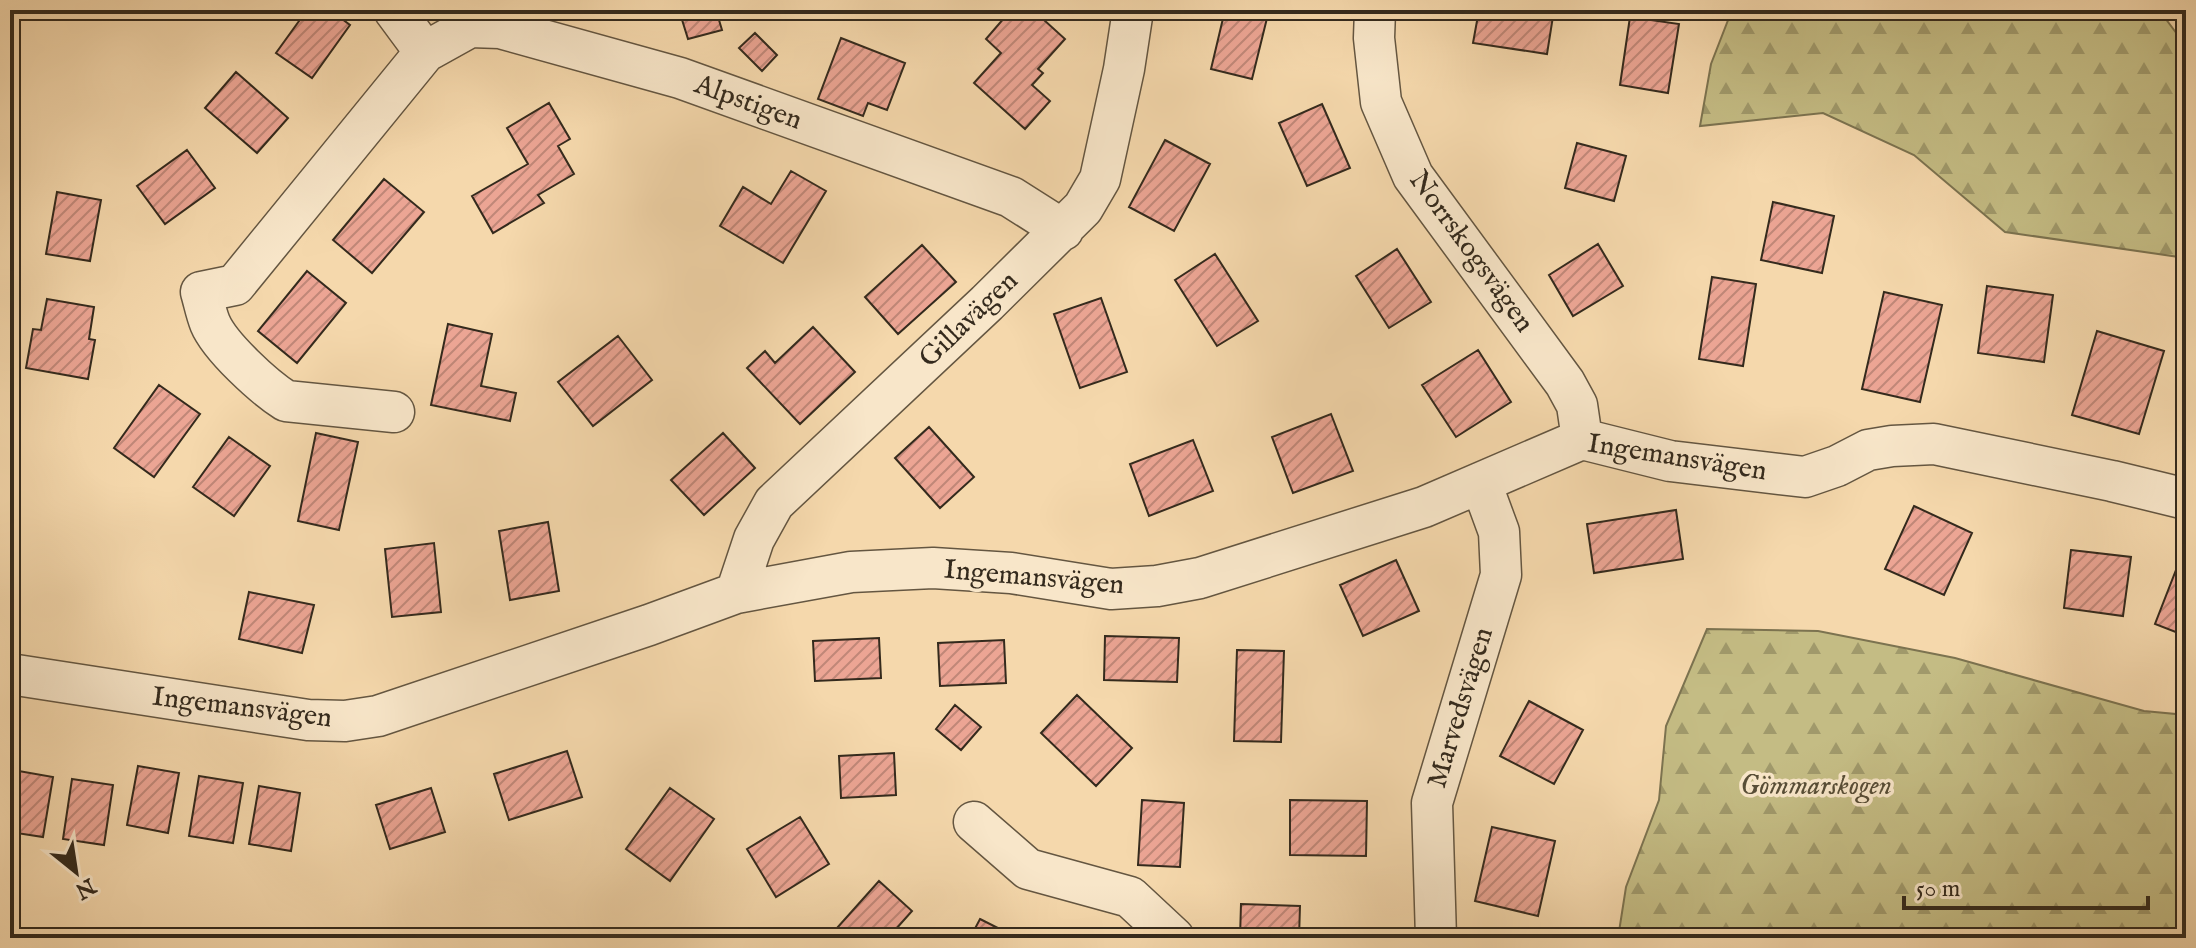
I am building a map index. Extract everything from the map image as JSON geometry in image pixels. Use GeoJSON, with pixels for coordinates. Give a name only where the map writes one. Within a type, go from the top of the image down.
{"type":"FeatureCollection","features":[{"type":"Feature","properties":{"kind":"street"},"geometry":{"type":"LineString","coordinates":[[394,10],[425,52]]}},
{"type":"Feature","properties":{"kind":"street","name":"Gillavägen"},"geometry":{"type":"LineString","coordinates":[[736,593],[754,539],[774,503],[1083,208],[1100,179],[1124,69],[1133,10]]}},
{"type":"Feature","properties":{"kind":"street","name":"Norrskogsvägen"},"geometry":{"type":"LineString","coordinates":[[1375,10],[1374,38],[1381,102],[1413,176],[1565,383],[1577,405],[1582,439]]}},
{"type":"Feature","properties":{"kind":"street","name":"Alpstigen"},"geometry":{"type":"LineString","coordinates":[[394,412],[286,401],[272,392],[223,344],[210,324],[201,292],[235,285],[425,52],[470,27],[500,28],[680,78],[1011,197],[1063,230]]}},
{"type":"Feature","properties":{"kind":"street","name":"Ingemansvägen"},"geometry":{"type":"LineString","coordinates":[[10,674],[308,720],[345,721],[378,716],[736,593],[851,572],[933,568],[1011,573],[1111,589],[1157,586],[1200,578],[1424,507],[1582,439],[1670,461],[1805,477],[1837,466],[1868,450],[1934,444],[2186,499]]}},
{"type":"Feature","properties":{"kind":"street","name":"Marvedsvägen"},"geometry":{"type":"LineString","coordinates":[[1436,938],[1432,803],[1501,575],[1499,532],[1481,483]]}},
{"type":"Feature","properties":{"kind":"street"},"geometry":{"type":"LineString","coordinates":[[974,822],[1028,869],[1130,897],[1174,938]]}},
{"type":"Feature","properties":{"kind":"green space"},"geometry":{"type":"Polygon","coordinates":[[[1732,10],[2159,10],[2186,46],[2186,258],[2005,232],[1914,155],[1823,113],[1700,126],[1711,64],[1732,10]]]}},
{"type":"Feature","properties":{"kind":"green space","name":"Gömmarskogen"},"geometry":{"type":"Polygon","coordinates":[[[1707,629],[1818,631],[1955,658],[2144,711],[2186,715],[2186,938],[1618,938],[1626,887],[1659,800],[1666,726],[1707,629]]]}},
{"type":"Feature","properties":{"kind":"building"},"geometry":{"type":"Polygon","coordinates":[[[307,10],[330,10],[350,25],[312,78],[276,53],[307,10]]]}},
{"type":"Feature","properties":{"kind":"building"},"geometry":{"type":"Polygon","coordinates":[[[679,10],[716,10],[722,30],[688,39],[679,10]]]}},
{"type":"Feature","properties":{"kind":"building"},"geometry":{"type":"Polygon","coordinates":[[[1011,10],[1033,10],[1065,39],[1038,69],[1043,73],[1032,85],[1050,101],[1025,129],[974,83],[1001,53],[986,39],[1011,10]]]}},
{"type":"Feature","properties":{"kind":"building"},"geometry":{"type":"Polygon","coordinates":[[[1225,10],[1269,10],[1252,79],[1211,69],[1225,10]]]}},
{"type":"Feature","properties":{"kind":"building"},"geometry":{"type":"Polygon","coordinates":[[[1479,10],[1554,10],[1547,54],[1473,43],[1479,10]]]}},
{"type":"Feature","properties":{"kind":"building"},"geometry":{"type":"Polygon","coordinates":[[[1630,17],[1679,24],[1668,93],[1620,85],[1630,17]]]}},
{"type":"Feature","properties":{"kind":"building"},"geometry":{"type":"Polygon","coordinates":[[[755,33],[777,55],[762,71],[739,48],[755,33]]]}},
{"type":"Feature","properties":{"kind":"building"},"geometry":{"type":"Polygon","coordinates":[[[841,38],[905,63],[887,110],[868,103],[863,116],[818,99],[841,38]]]}},
{"type":"Feature","properties":{"kind":"building"},"geometry":{"type":"Polygon","coordinates":[[[236,72],[288,118],[257,153],[205,108],[236,72]]]}},
{"type":"Feature","properties":{"kind":"building"},"geometry":{"type":"Polygon","coordinates":[[[549,103],[570,139],[558,146],[574,174],[538,195],[544,203],[493,233],[472,196],[528,164],[507,128],[549,103]]]}},
{"type":"Feature","properties":{"kind":"building"},"geometry":{"type":"Polygon","coordinates":[[[1322,104],[1350,168],[1307,186],[1279,123],[1322,104]]]}},
{"type":"Feature","properties":{"kind":"building"},"geometry":{"type":"Polygon","coordinates":[[[1165,140],[1210,164],[1174,231],[1129,207],[1165,140]]]}},
{"type":"Feature","properties":{"kind":"building"},"geometry":{"type":"Polygon","coordinates":[[[1577,143],[1626,156],[1614,201],[1565,188],[1577,143]]]}},
{"type":"Feature","properties":{"kind":"building"},"geometry":{"type":"Polygon","coordinates":[[[187,150],[215,188],[165,224],[137,186],[187,150]]]}},
{"type":"Feature","properties":{"kind":"building"},"geometry":{"type":"Polygon","coordinates":[[[791,171],[826,191],[783,263],[720,226],[743,187],[771,204],[791,171]]]}},
{"type":"Feature","properties":{"kind":"building"},"geometry":{"type":"Polygon","coordinates":[[[384,179],[424,212],[372,273],[333,240],[384,179]]]}},
{"type":"Feature","properties":{"kind":"building"},"geometry":{"type":"Polygon","coordinates":[[[57,192],[101,200],[90,261],[46,254],[57,192]]]}},
{"type":"Feature","properties":{"kind":"building"},"geometry":{"type":"Polygon","coordinates":[[[1773,202],[1834,216],[1822,273],[1761,260],[1773,202]]]}},
{"type":"Feature","properties":{"kind":"building"},"geometry":{"type":"Polygon","coordinates":[[[1598,244],[1623,286],[1573,316],[1549,275],[1598,244]]]}},
{"type":"Feature","properties":{"kind":"building"},"geometry":{"type":"Polygon","coordinates":[[[922,245],[956,282],[898,334],[865,297],[922,245]]]}},
{"type":"Feature","properties":{"kind":"building"},"geometry":{"type":"Polygon","coordinates":[[[1397,249],[1431,302],[1389,328],[1356,276],[1397,249]]]}},
{"type":"Feature","properties":{"kind":"building"},"geometry":{"type":"Polygon","coordinates":[[[1215,254],[1258,321],[1217,346],[1175,280],[1215,254]]]}},
{"type":"Feature","properties":{"kind":"building"},"geometry":{"type":"Polygon","coordinates":[[[307,271],[346,303],[297,363],[258,331],[307,271]]]}},
{"type":"Feature","properties":{"kind":"building"},"geometry":{"type":"Polygon","coordinates":[[[1712,277],[1756,284],[1743,366],[1699,359],[1712,277]]]}},
{"type":"Feature","properties":{"kind":"building"},"geometry":{"type":"Polygon","coordinates":[[[1987,286],[2053,295],[2044,362],[1978,353],[1987,286]]]}},
{"type":"Feature","properties":{"kind":"building"},"geometry":{"type":"Polygon","coordinates":[[[1884,292],[1942,305],[1920,402],[1862,389],[1884,292]]]}},
{"type":"Feature","properties":{"kind":"building"},"geometry":{"type":"Polygon","coordinates":[[[1101,298],[1127,372],[1080,388],[1054,314],[1101,298]]]}},
{"type":"Feature","properties":{"kind":"building"},"geometry":{"type":"Polygon","coordinates":[[[47,299],[94,307],[89,339],[95,340],[88,379],[26,368],[33,329],[41,330],[47,299]]]}},
{"type":"Feature","properties":{"kind":"building"},"geometry":{"type":"Polygon","coordinates":[[[448,324],[492,334],[481,386],[516,393],[510,421],[431,405],[448,324]]]}},
{"type":"Feature","properties":{"kind":"building"},"geometry":{"type":"Polygon","coordinates":[[[813,327],[855,372],[800,424],[747,368],[765,351],[775,363],[813,327]]]}},
{"type":"Feature","properties":{"kind":"building"},"geometry":{"type":"Polygon","coordinates":[[[2097,331],[2164,351],[2139,434],[2072,415],[2097,331]]]}},
{"type":"Feature","properties":{"kind":"building"},"geometry":{"type":"Polygon","coordinates":[[[618,336],[652,380],[593,426],[558,382],[618,336]]]}},
{"type":"Feature","properties":{"kind":"building"},"geometry":{"type":"Polygon","coordinates":[[[1478,350],[1511,402],[1456,437],[1422,385],[1478,350]]]}},
{"type":"Feature","properties":{"kind":"building"},"geometry":{"type":"Polygon","coordinates":[[[159,385],[200,414],[154,477],[114,448],[159,385]]]}},
{"type":"Feature","properties":{"kind":"building"},"geometry":{"type":"Polygon","coordinates":[[[1331,414],[1353,471],[1293,493],[1272,437],[1331,414]]]}},
{"type":"Feature","properties":{"kind":"building"},"geometry":{"type":"Polygon","coordinates":[[[929,427],[974,477],[940,508],[895,458],[929,427]]]}},
{"type":"Feature","properties":{"kind":"building"},"geometry":{"type":"Polygon","coordinates":[[[316,433],[358,442],[339,530],[298,521],[316,433]]]}},
{"type":"Feature","properties":{"kind":"building"},"geometry":{"type":"Polygon","coordinates":[[[723,433],[755,468],[704,515],[671,480],[723,433]]]}},
{"type":"Feature","properties":{"kind":"building"},"geometry":{"type":"Polygon","coordinates":[[[229,437],[270,466],[234,516],[193,487],[229,437]]]}},
{"type":"Feature","properties":{"kind":"building"},"geometry":{"type":"Polygon","coordinates":[[[1193,440],[1213,491],[1149,516],[1130,464],[1193,440]]]}},
{"type":"Feature","properties":{"kind":"building"},"geometry":{"type":"Polygon","coordinates":[[[1914,506],[1972,533],[1944,595],[1885,569],[1914,506]]]}},
{"type":"Feature","properties":{"kind":"building"},"geometry":{"type":"Polygon","coordinates":[[[1676,510],[1683,559],[1594,573],[1587,524],[1676,510]]]}},
{"type":"Feature","properties":{"kind":"building"},"geometry":{"type":"Polygon","coordinates":[[[548,522],[559,591],[510,600],[499,531],[548,522]]]}},
{"type":"Feature","properties":{"kind":"building"},"geometry":{"type":"Polygon","coordinates":[[[434,543],[441,612],[392,617],[385,549],[434,543]]]}},
{"type":"Feature","properties":{"kind":"building"},"geometry":{"type":"Polygon","coordinates":[[[2071,550],[2131,557],[2123,616],[2064,608],[2071,550]]]}},
{"type":"Feature","properties":{"kind":"building"},"geometry":{"type":"Polygon","coordinates":[[[2183,552],[2186,553],[2186,636],[2155,624],[2183,552]]]}},
{"type":"Feature","properties":{"kind":"building"},"geometry":{"type":"Polygon","coordinates":[[[1396,560],[1419,611],[1363,636],[1340,585],[1396,560]]]}},
{"type":"Feature","properties":{"kind":"building"},"geometry":{"type":"Polygon","coordinates":[[[249,592],[314,605],[302,653],[239,639],[249,592]]]}},
{"type":"Feature","properties":{"kind":"building"},"geometry":{"type":"Polygon","coordinates":[[[1105,636],[1179,638],[1177,682],[1104,680],[1105,636]]]}},
{"type":"Feature","properties":{"kind":"building"},"geometry":{"type":"Polygon","coordinates":[[[879,638],[881,678],[815,681],[813,641],[879,638]]]}},
{"type":"Feature","properties":{"kind":"building"},"geometry":{"type":"Polygon","coordinates":[[[1004,640],[1006,683],[940,686],[938,643],[1004,640]]]}},
{"type":"Feature","properties":{"kind":"building"},"geometry":{"type":"Polygon","coordinates":[[[1237,650],[1284,651],[1281,742],[1234,741],[1237,650]]]}},
{"type":"Feature","properties":{"kind":"building"},"geometry":{"type":"Polygon","coordinates":[[[1077,695],[1132,748],[1096,786],[1041,733],[1077,695]]]}},
{"type":"Feature","properties":{"kind":"building"},"geometry":{"type":"Polygon","coordinates":[[[1529,701],[1583,730],[1554,784],[1500,756],[1529,701]]]}},
{"type":"Feature","properties":{"kind":"building"},"geometry":{"type":"Polygon","coordinates":[[[955,705],[981,727],[961,750],[936,729],[955,705]]]}},
{"type":"Feature","properties":{"kind":"building"},"geometry":{"type":"Polygon","coordinates":[[[567,751],[582,797],[509,820],[494,774],[567,751]]]}},
{"type":"Feature","properties":{"kind":"building"},"geometry":{"type":"Polygon","coordinates":[[[894,753],[896,795],[841,798],[839,756],[894,753]]]}},
{"type":"Feature","properties":{"kind":"building"},"geometry":{"type":"Polygon","coordinates":[[[138,766],[179,773],[168,833],[127,825],[138,766]]]}},
{"type":"Feature","properties":{"kind":"building"},"geometry":{"type":"Polygon","coordinates":[[[13,770],[53,777],[43,837],[10,832],[13,770]]]}},
{"type":"Feature","properties":{"kind":"building"},"geometry":{"type":"Polygon","coordinates":[[[199,776],[243,783],[233,843],[189,836],[199,776]]]}},
{"type":"Feature","properties":{"kind":"building"},"geometry":{"type":"Polygon","coordinates":[[[72,779],[113,785],[104,845],[63,839],[72,779]]]}},
{"type":"Feature","properties":{"kind":"building"},"geometry":{"type":"Polygon","coordinates":[[[259,786],[300,793],[291,851],[249,844],[259,786]]]}},
{"type":"Feature","properties":{"kind":"building"},"geometry":{"type":"Polygon","coordinates":[[[431,788],[445,832],[390,849],[376,805],[431,788]]]}},
{"type":"Feature","properties":{"kind":"building"},"geometry":{"type":"Polygon","coordinates":[[[670,788],[714,819],[670,881],[626,849],[670,788]]]}},
{"type":"Feature","properties":{"kind":"building"},"geometry":{"type":"Polygon","coordinates":[[[1142,800],[1184,803],[1180,867],[1138,865],[1142,800]]]}},
{"type":"Feature","properties":{"kind":"building"},"geometry":{"type":"Polygon","coordinates":[[[1290,800],[1367,801],[1366,856],[1290,855],[1290,800]]]}},
{"type":"Feature","properties":{"kind":"building"},"geometry":{"type":"Polygon","coordinates":[[[800,817],[829,864],[776,897],[747,849],[800,817]]]}},
{"type":"Feature","properties":{"kind":"building"},"geometry":{"type":"Polygon","coordinates":[[[1492,827],[1555,841],[1538,916],[1475,901],[1492,827]]]}},
{"type":"Feature","properties":{"kind":"building"},"geometry":{"type":"Polygon","coordinates":[[[879,881],[912,911],[888,938],[847,938],[837,928],[879,881]]]}},
{"type":"Feature","properties":{"kind":"building"},"geometry":{"type":"Polygon","coordinates":[[[1241,904],[1300,906],[1299,938],[1240,938],[1241,904]]]}},
{"type":"Feature","properties":{"kind":"building"},"geometry":{"type":"Polygon","coordinates":[[[980,919],[1018,938],[970,938],[980,919]]]}}]}
